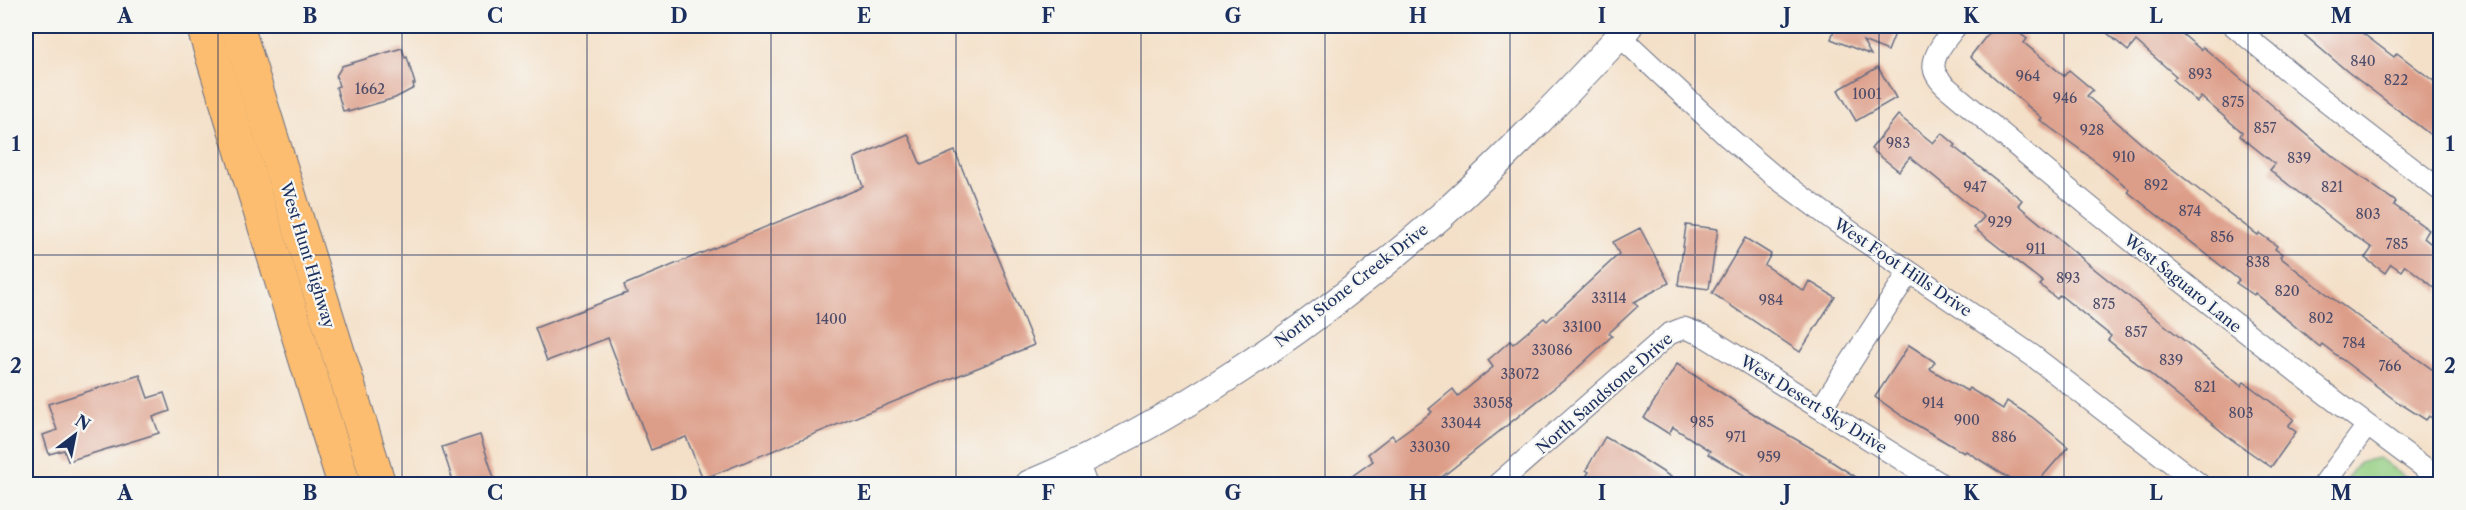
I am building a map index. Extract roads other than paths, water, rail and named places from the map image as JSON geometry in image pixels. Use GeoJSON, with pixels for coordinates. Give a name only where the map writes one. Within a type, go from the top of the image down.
{"type":"FeatureCollection","features":[{"type":"Feature","properties":{"kind":"main road","name":"West Hunt Highway"},"geometry":{"type":"LineString","coordinates":[[203,26],[344,484]]}},
{"type":"Feature","properties":{"kind":"main road","name":"West Hunt Highway"},"geometry":{"type":"LineString","coordinates":[[237,26],[379,484]]}},
{"type":"Feature","properties":{"kind":"main road"},"geometry":{"type":"LineString","coordinates":[[288,301],[319,290]]}},
{"type":"Feature","properties":{"kind":"street","name":"West Saguaro Lane"},"geometry":{"type":"LineString","coordinates":[[1956,26],[1940,46],[1934,63],[1935,75],[1950,90],[2081,201],[2225,317],[2440,479]]}},
{"type":"Feature","properties":{"kind":"street"},"geometry":{"type":"LineString","coordinates":[[2234,26],[2312,91],[2440,190]]}},
{"type":"Feature","properties":{"kind":"street","name":"West Foot Hills Drive"},"geometry":{"type":"LineString","coordinates":[[1624,31],[1728,137],[1774,176],[2033,356],[2199,484]]}},
{"type":"Feature","properties":{"kind":"street","name":"North Stone Creek Drive"},"geometry":{"type":"LineString","coordinates":[[1029,484],[1082,474],[1173,411],[1283,340],[1340,298],[1441,216],[1624,31]]}},
{"type":"Feature","properties":{"kind":"street"},"geometry":{"type":"LineString","coordinates":[[1821,408],[1909,272]]}},
{"type":"Feature","properties":{"kind":"street","name":"West Desert Sky Drive"},"geometry":{"type":"LineString","coordinates":[[1684,328],[1703,335],[1941,484]]}},
{"type":"Feature","properties":{"kind":"street","name":"North Sandstone Drive"},"geometry":{"type":"LineString","coordinates":[[1500,484],[1669,334],[1684,328]]}},
{"type":"Feature","properties":{"kind":"street"},"geometry":{"type":"LineString","coordinates":[[2324,484],[2367,426]]}}]}
